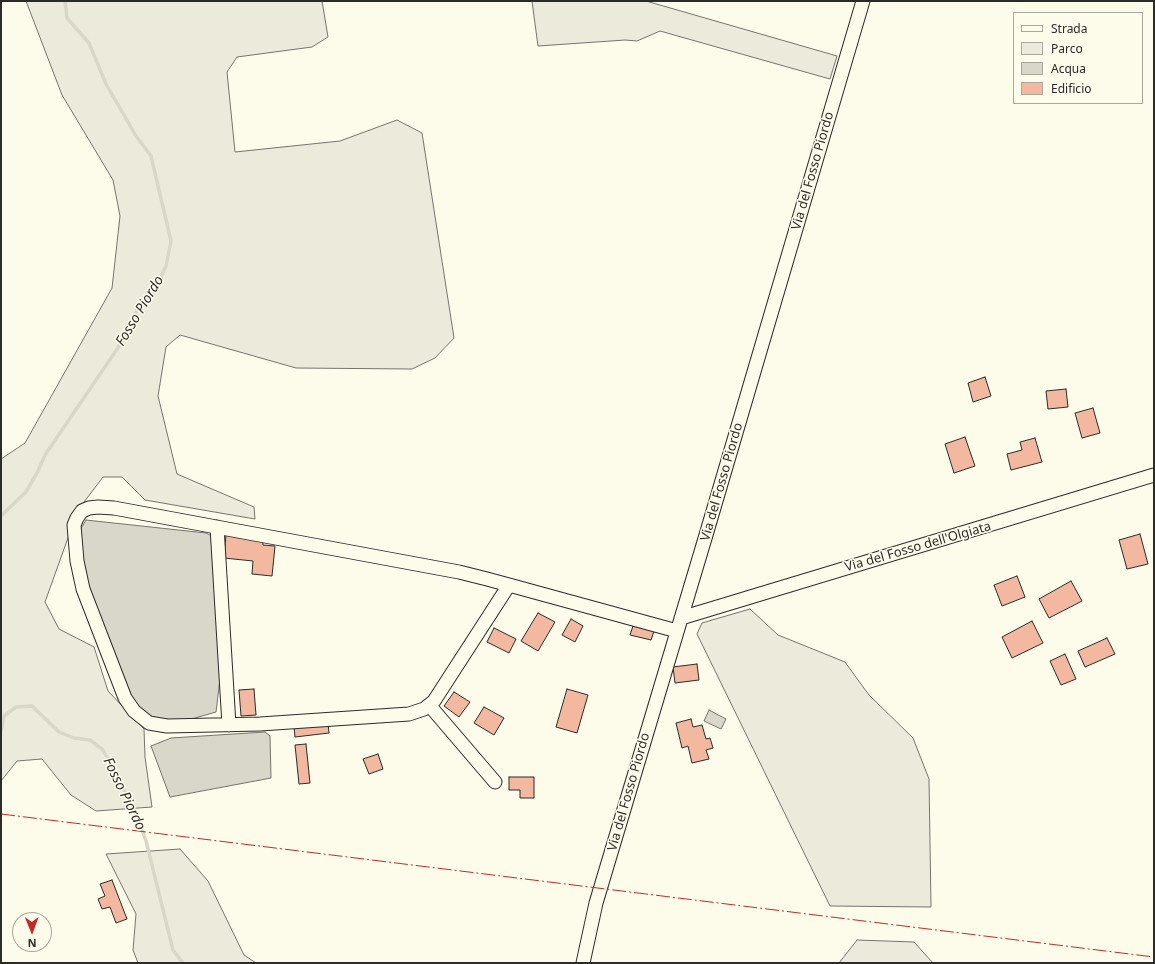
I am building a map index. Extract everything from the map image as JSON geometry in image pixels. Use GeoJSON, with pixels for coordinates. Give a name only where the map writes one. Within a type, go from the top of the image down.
{"type":"FeatureCollection","features":[{"type":"Feature","properties":{"kind":"street","name":"Via del Fosso Piordo"},"geometry":{"type":"LineString","coordinates":[[583,963],[596,903],[863,1]]}},
{"type":"Feature","properties":{"kind":"street","name":"Via del Fosso dell'Olgiata"},"geometry":{"type":"LineString","coordinates":[[681,618],[1154,475]]}},
{"type":"Feature","properties":{"kind":"street"},"geometry":{"type":"LineString","coordinates":[[510,585],[434,701],[430,706],[424,709],[409,714],[229,725],[175,727],[157,725],[149,723],[134,711],[125,698],[83,589],[79,575],[74,525],[82,512],[89,508],[114,508],[459,572],[510,585],[677,631]]}},
{"type":"Feature","properties":{"kind":"street"},"geometry":{"type":"LineString","coordinates":[[217,527],[229,725]]}},
{"type":"Feature","properties":{"kind":"street"},"geometry":{"type":"LineString","coordinates":[[430,706],[494,782]]}},
{"type":"Feature","properties":{"kind":"green space"},"geometry":{"type":"Polygon","coordinates":[[[26,1],[322,1],[328,37],[312,47],[237,57],[227,72],[235,152],[340,141],[397,120],[422,133],[454,338],[435,358],[412,369],[296,368],[180,335],[166,347],[158,396],[177,474],[254,507],[255,519],[145,500],[122,477],[103,477],[78,510],[45,602],[59,629],[94,647],[108,691],[144,729],[145,757],[152,807],[96,811],[71,795],[42,759],[17,761],[1,781],[1,459],[25,443],[112,288],[120,216],[113,180],[62,95],[26,1]]]}},
{"type":"Feature","properties":{"kind":"green space"},"geometry":{"type":"Polygon","coordinates":[[[532,1],[646,1],[837,56],[830,79],[660,31],[637,41],[625,40],[538,46],[532,1]]]}},
{"type":"Feature","properties":{"kind":"green space"},"geometry":{"type":"Polygon","coordinates":[[[750,609],[778,635],[845,662],[869,695],[913,738],[929,779],[931,907],[830,906],[697,634],[702,623],[750,609]]]}},
{"type":"Feature","properties":{"kind":"green space"},"geometry":{"type":"Polygon","coordinates":[[[180,849],[208,881],[244,955],[256,963],[138,963],[133,950],[136,914],[106,854],[180,849]]]}},
{"type":"Feature","properties":{"kind":"green space"},"geometry":{"type":"Polygon","coordinates":[[[857,940],[914,942],[933,963],[839,963],[857,940]]]}},
{"type":"Feature","properties":{"kind":"water"},"geometry":{"type":"Polygon","coordinates":[[[86,520],[206,533],[214,537],[222,662],[216,712],[181,722],[160,719],[148,715],[136,706],[99,622],[79,552],[79,532],[86,520]]]}},
{"type":"Feature","properties":{"kind":"water"},"geometry":{"type":"Polygon","coordinates":[[[709,710],[726,719],[721,729],[704,721],[709,710]]]}},
{"type":"Feature","properties":{"kind":"water"},"geometry":{"type":"Polygon","coordinates":[[[265,732],[270,736],[271,778],[170,797],[151,746],[171,738],[265,732]]]}},
{"type":"Feature","properties":{"kind":"building"},"geometry":{"type":"Polygon","coordinates":[[[985,377],[991,396],[973,402],[968,383],[985,377]]]}},
{"type":"Feature","properties":{"kind":"building"},"geometry":{"type":"Polygon","coordinates":[[[1066,389],[1068,407],[1048,409],[1046,391],[1066,389]]]}},
{"type":"Feature","properties":{"kind":"building"},"geometry":{"type":"Polygon","coordinates":[[[1093,408],[1100,433],[1082,438],[1075,413],[1093,408]]]}},
{"type":"Feature","properties":{"kind":"building"},"geometry":{"type":"Polygon","coordinates":[[[965,437],[975,466],[954,473],[945,444],[965,437]]]}},
{"type":"Feature","properties":{"kind":"building"},"geometry":{"type":"Polygon","coordinates":[[[1035,438],[1042,462],[1011,470],[1007,454],[1022,450],[1020,442],[1035,438]]]}},
{"type":"Feature","properties":{"kind":"building"},"geometry":{"type":"Polygon","coordinates":[[[1140,534],[1148,564],[1127,569],[1119,540],[1140,534]]]}},
{"type":"Feature","properties":{"kind":"building"},"geometry":{"type":"Polygon","coordinates":[[[226,535],[263,538],[263,545],[275,546],[272,576],[252,574],[253,561],[224,558],[226,535]]]}},
{"type":"Feature","properties":{"kind":"building"},"geometry":{"type":"Polygon","coordinates":[[[1017,576],[1025,597],[1002,606],[994,585],[1017,576]]]}},
{"type":"Feature","properties":{"kind":"building"},"geometry":{"type":"Polygon","coordinates":[[[1071,581],[1082,601],[1049,618],[1039,599],[1071,581]]]}},
{"type":"Feature","properties":{"kind":"building"},"geometry":{"type":"Polygon","coordinates":[[[538,613],[555,622],[538,651],[521,641],[538,613]]]}},
{"type":"Feature","properties":{"kind":"building"},"geometry":{"type":"Polygon","coordinates":[[[571,619],[583,626],[575,642],[562,635],[571,619]]]}},
{"type":"Feature","properties":{"kind":"building"},"geometry":{"type":"Polygon","coordinates":[[[1032,621],[1043,643],[1012,658],[1002,637],[1032,621]]]}},
{"type":"Feature","properties":{"kind":"building"},"geometry":{"type":"Polygon","coordinates":[[[633,626],[654,631],[651,640],[630,635],[633,626]]]}},
{"type":"Feature","properties":{"kind":"building"},"geometry":{"type":"Polygon","coordinates":[[[494,628],[516,639],[509,653],[487,642],[494,628]]]}},
{"type":"Feature","properties":{"kind":"building"},"geometry":{"type":"Polygon","coordinates":[[[1107,638],[1115,654],[1085,667],[1078,651],[1107,638]]]}},
{"type":"Feature","properties":{"kind":"building"},"geometry":{"type":"Polygon","coordinates":[[[1065,654],[1076,679],[1061,685],[1050,661],[1065,654]]]}},
{"type":"Feature","properties":{"kind":"building"},"geometry":{"type":"Polygon","coordinates":[[[697,664],[699,680],[675,683],[673,667],[697,664]]]}},
{"type":"Feature","properties":{"kind":"building"},"geometry":{"type":"Polygon","coordinates":[[[254,689],[256,715],[241,716],[239,690],[254,689]]]}},
{"type":"Feature","properties":{"kind":"building"},"geometry":{"type":"Polygon","coordinates":[[[567,689],[588,695],[577,733],[556,727],[567,689]]]}},
{"type":"Feature","properties":{"kind":"building"},"geometry":{"type":"Polygon","coordinates":[[[454,692],[470,702],[459,717],[444,706],[454,692]]]}},
{"type":"Feature","properties":{"kind":"building"},"geometry":{"type":"Polygon","coordinates":[[[484,707],[504,718],[494,735],[474,723],[484,707]]]}},
{"type":"Feature","properties":{"kind":"building"},"geometry":{"type":"Polygon","coordinates":[[[691,719],[693,727],[702,725],[706,739],[710,738],[713,748],[706,750],[709,759],[692,763],[688,746],[682,748],[676,723],[691,719]]]}},
{"type":"Feature","properties":{"kind":"building"},"geometry":{"type":"Polygon","coordinates":[[[328,723],[329,733],[295,737],[294,727],[328,723]]]}},
{"type":"Feature","properties":{"kind":"building"},"geometry":{"type":"Polygon","coordinates":[[[306,744],[310,783],[299,784],[295,745],[306,744]]]}},
{"type":"Feature","properties":{"kind":"building"},"geometry":{"type":"Polygon","coordinates":[[[378,754],[383,769],[369,774],[363,759],[378,754]]]}},
{"type":"Feature","properties":{"kind":"building"},"geometry":{"type":"Polygon","coordinates":[[[509,777],[534,777],[534,798],[520,798],[520,790],[509,790],[509,777]]]}},
{"type":"Feature","properties":{"kind":"building"},"geometry":{"type":"Polygon","coordinates":[[[112,880],[127,919],[116,923],[110,907],[102,909],[98,899],[105,896],[100,884],[112,880]]]}},
{"type":"Feature","properties":{"kind":"waterway","name":"Fosso Piordo"},"geometry":{"type":"LineString","coordinates":[[1,516],[26,492],[45,455],[126,336],[137,310],[153,294],[166,266],[171,241],[151,156],[136,136],[106,84],[89,43],[67,18],[65,1]]}},
{"type":"Feature","properties":{"kind":"waterway","name":"Fosso Piordo"},"geometry":{"type":"LineString","coordinates":[[1,731],[4,716],[16,707],[32,706],[59,732],[74,738],[90,740],[103,750],[136,813],[146,841],[173,950],[183,963]]}},
{"type":"Feature","properties":{"kind":"power"},"geometry":{"type":"LineString","coordinates":[[1,814],[1154,957]]}}]}
